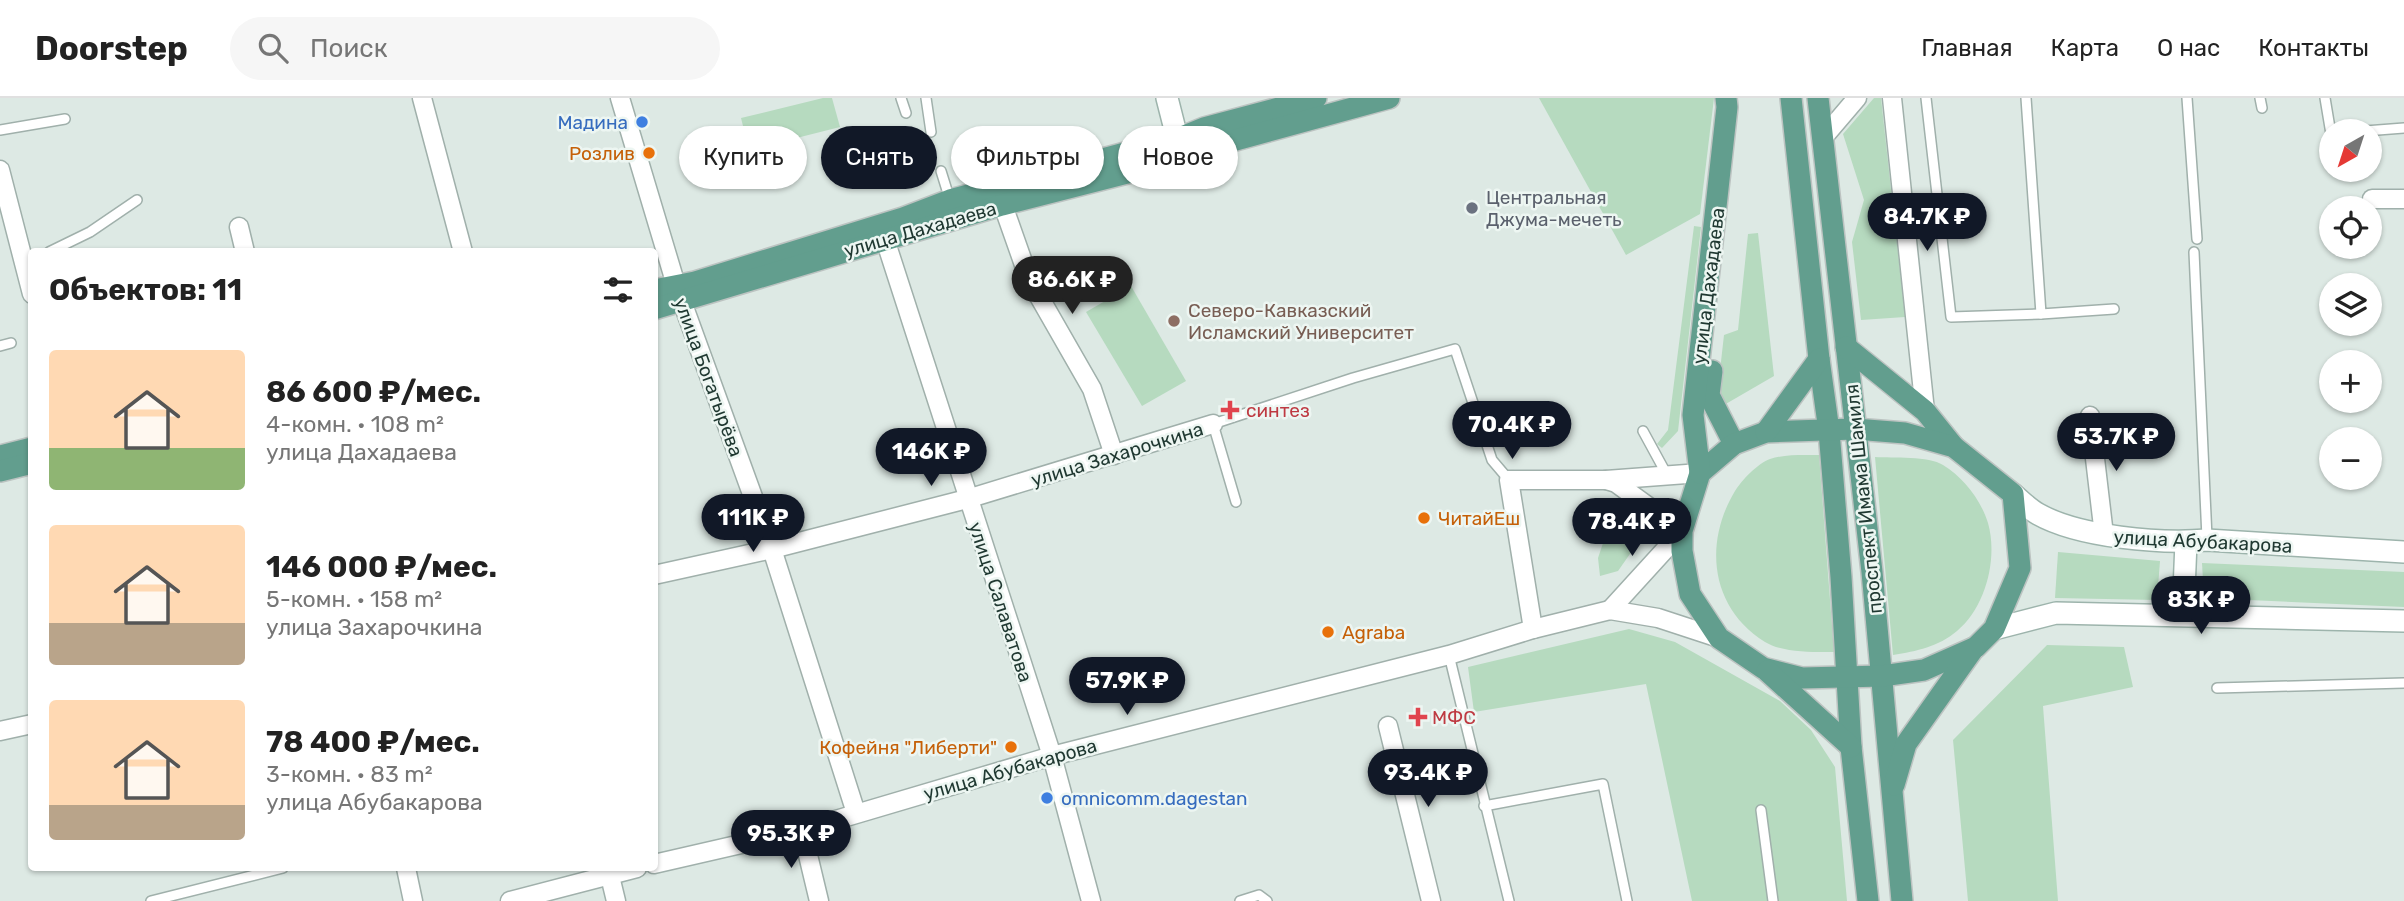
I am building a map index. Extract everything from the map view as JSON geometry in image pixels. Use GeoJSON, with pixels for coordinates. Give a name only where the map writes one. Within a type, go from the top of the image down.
{"type":"FeatureCollection","features":[{"type":"Feature","properties":{"kind":"main road"},"geometry":{"type":"LineString","coordinates":[[1167,98],[1174,126]]}},
{"type":"Feature","properties":{"kind":"main road","name":"улица Дахадаева"},"geometry":{"type":"LineString","coordinates":[[1212,126],[1316,98]]}},
{"type":"Feature","properties":{"kind":"main road","name":"улица Дахадаева"},"geometry":{"type":"LineString","coordinates":[[1238,139],[1389,98]]}},
{"type":"Feature","properties":{"kind":"main road","name":"улица Дахадаева"},"geometry":{"type":"LineString","coordinates":[[1700,473],[1693,415],[1717,210],[1726,98]]}},
{"type":"Feature","properties":{"kind":"main road","name":"улица Дахадаева"},"geometry":{"type":"LineString","coordinates":[[1734,443],[1709,395],[1730,224],[1737,98]]}},
{"type":"Feature","properties":{"kind":"main road","name":"проспект Имама Шамиля"},"geometry":{"type":"LineString","coordinates":[[1791,98],[1829,431],[1864,897]]}},
{"type":"Feature","properties":{"kind":"main road","name":"проспект Имама Шамиля"},"geometry":{"type":"LineString","coordinates":[[1818,98],[1882,676],[1902,901]]}},
{"type":"Feature","properties":{"kind":"main road","name":"улица Дахадаева"},"geometry":{"type":"LineString","coordinates":[[658,307],[679,294],[798,265],[883,232],[999,196],[1118,165]]}},
{"type":"Feature","properties":{"kind":"main road","name":"улица Дахадаева"},"geometry":{"type":"LineString","coordinates":[[883,232],[903,218],[950,200],[999,196]]}},
{"type":"Feature","properties":{"kind":"main road","name":"улица Дахадаева"},"geometry":{"type":"LineString","coordinates":[[658,291],[679,294]]}},
{"type":"Feature","properties":{"kind":"main road"},"geometry":{"type":"LineString","coordinates":[[1846,347],[1924,411],[1954,447]]}},
{"type":"Feature","properties":{"kind":"main road"},"geometry":{"type":"LineString","coordinates":[[1766,432],[1819,359]]}},
{"type":"Feature","properties":{"kind":"main road","name":"улица Абубакарова"},"geometry":{"type":"LineString","coordinates":[[2013,494],[2020,568],[1994,629],[1976,647],[1924,670],[1882,676],[1802,678],[1763,668],[1719,638],[1690,594],[1682,551],[1682,531],[1700,473],[1734,443],[1766,432],[1855,429],[1905,433],[1954,447],[2013,494],[2036,513],[2072,529],[2104,535],[2404,552]]}},
{"type":"Feature","properties":{"kind":"main road"},"geometry":{"type":"LineString","coordinates":[[0,456],[28,449]]}},
{"type":"Feature","properties":{"kind":"main road"},"geometry":{"type":"LineString","coordinates":[[0,471],[28,464]]}},
{"type":"Feature","properties":{"kind":"main road"},"geometry":{"type":"LineString","coordinates":[[2183,615],[2196,541]]}},
{"type":"Feature","properties":{"kind":"main road"},"geometry":{"type":"LineString","coordinates":[[1994,629],[2056,613],[2404,621]]}},
{"type":"Feature","properties":{"kind":"main road"},"geometry":{"type":"LineString","coordinates":[[1891,794],[1906,744],[1976,647]]}},
{"type":"Feature","properties":{"kind":"main road"},"geometry":{"type":"LineString","coordinates":[[1763,668],[1852,747]]}},
{"type":"Feature","properties":{"kind":"street"},"geometry":{"type":"LineString","coordinates":[[422,98],[462,248]]}},
{"type":"Feature","properties":{"kind":"street","name":"улица Богатырёва"},"geometry":{"type":"LineString","coordinates":[[620,98],[679,294],[772,549],[856,813]]}},
{"type":"Feature","properties":{"kind":"street"},"geometry":{"type":"LineString","coordinates":[[1822,139],[1857,98]]}},
{"type":"Feature","properties":{"kind":"street"},"geometry":{"type":"LineString","coordinates":[[1892,98],[1924,411]]}},
{"type":"Feature","properties":{"kind":"street"},"geometry":{"type":"LineString","coordinates":[[0,170],[27,263]]}},
{"type":"Feature","properties":{"kind":"street"},"geometry":{"type":"LineString","coordinates":[[999,196],[1029,279],[1092,389],[1114,455]]}},
{"type":"Feature","properties":{"kind":"street"},"geometry":{"type":"LineString","coordinates":[[2382,199],[2404,199]]}},
{"type":"Feature","properties":{"kind":"street"},"geometry":{"type":"LineString","coordinates":[[239,227],[244,248]]}},
{"type":"Feature","properties":{"kind":"street","name":"улица Салаватова"},"geometry":{"type":"LineString","coordinates":[[883,232],[1052,756],[1091,901]]}},
{"type":"Feature","properties":{"kind":"street"},"geometry":{"type":"LineString","coordinates":[[2090,416],[2104,535]]}},
{"type":"Feature","properties":{"kind":"street","name":"улица Захарочкина"},"geometry":{"type":"LineString","coordinates":[[658,574],[772,549],[967,499],[1213,424]]}},
{"type":"Feature","properties":{"kind":"street"},"geometry":{"type":"LineString","coordinates":[[1533,629],[1509,480],[1606,480],[1700,473]]}},
{"type":"Feature","properties":{"kind":"street"},"geometry":{"type":"LineString","coordinates":[[1606,480],[1682,531]]}},
{"type":"Feature","properties":{"kind":"street","name":"улица Абубакарова"},"geometry":{"type":"LineString","coordinates":[[1610,610],[1682,531]]}},
{"type":"Feature","properties":{"kind":"street","name":"улица Абубакарова"},"geometry":{"type":"LineString","coordinates":[[658,863],[802,830],[1052,756],[1449,655],[1533,629],[1610,610],[1658,618],[1719,638]]}},
{"type":"Feature","properties":{"kind":"street"},"geometry":{"type":"LineString","coordinates":[[0,731],[28,725]]}},
{"type":"Feature","properties":{"kind":"street"},"geometry":{"type":"LineString","coordinates":[[1388,726],[1431,901]]}},
{"type":"Feature","properties":{"kind":"street"},"geometry":{"type":"LineString","coordinates":[[802,830],[818,901]]}},
{"type":"Feature","properties":{"kind":"street"},"geometry":{"type":"LineString","coordinates":[[407,871],[413,901]]}},
{"type":"Feature","properties":{"kind":"street"},"geometry":{"type":"LineString","coordinates":[[510,901],[608,871],[616,901]]}},
{"type":"Feature","properties":{"kind":"lane"},"geometry":{"type":"LineString","coordinates":[[901,98],[906,113]]}},
{"type":"Feature","properties":{"kind":"lane"},"geometry":{"type":"LineString","coordinates":[[926,98],[930,126]]}},
{"type":"Feature","properties":{"kind":"lane"},"geometry":{"type":"LineString","coordinates":[[1926,98],[1951,317],[2114,309]]}},
{"type":"Feature","properties":{"kind":"lane"},"geometry":{"type":"LineString","coordinates":[[2026,98],[2041,314]]}},
{"type":"Feature","properties":{"kind":"lane"},"geometry":{"type":"LineString","coordinates":[[2187,98],[2197,239]]}},
{"type":"Feature","properties":{"kind":"lane"},"geometry":{"type":"LineString","coordinates":[[2325,98],[2328,119]]}},
{"type":"Feature","properties":{"kind":"lane"},"geometry":{"type":"LineString","coordinates":[[0,130],[65,119]]}},
{"type":"Feature","properties":{"kind":"lane"},"geometry":{"type":"LineString","coordinates":[[2382,130],[2404,128]]}},
{"type":"Feature","properties":{"kind":"lane"},"geometry":{"type":"LineString","coordinates":[[941,171],[950,200]]}},
{"type":"Feature","properties":{"kind":"lane"},"geometry":{"type":"LineString","coordinates":[[57,248],[90,232],[138,200]]}},
{"type":"Feature","properties":{"kind":"lane"},"geometry":{"type":"LineString","coordinates":[[2194,252],[2196,541]]}},
{"type":"Feature","properties":{"kind":"lane"},"geometry":{"type":"LineString","coordinates":[[0,346],[11,343]]}},
{"type":"Feature","properties":{"kind":"lane"},"geometry":{"type":"LineString","coordinates":[[1236,502],[1213,424],[1353,378],[1455,349],[1492,460],[1509,480]]}},
{"type":"Feature","properties":{"kind":"lane"},"geometry":{"type":"LineString","coordinates":[[1643,431],[1667,475]]}},
{"type":"Feature","properties":{"kind":"lane"},"geometry":{"type":"LineString","coordinates":[[1449,655],[1509,901]]}},
{"type":"Feature","properties":{"kind":"lane"},"geometry":{"type":"LineString","coordinates":[[2217,688],[2404,683]]}},
{"type":"Feature","properties":{"kind":"lane"},"geometry":{"type":"LineString","coordinates":[[1484,806],[1603,784],[1628,901]]}},
{"type":"Feature","properties":{"kind":"lane"},"geometry":{"type":"LineString","coordinates":[[1761,810],[1773,901]]}},
{"type":"Feature","properties":{"kind":"lane"},"geometry":{"type":"LineString","coordinates":[[151,901],[271,871]]}},
{"type":"Feature","properties":{"kind":"lane"},"geometry":{"type":"LineString","coordinates":[[1240,901],[1259,895],[1267,901]]}},
{"type":"Feature","properties":{"kind":"green space"},"geometry":{"type":"Polygon","coordinates":[[[832,98],[840,126],[821,126],[821,132],[807,135],[807,126],[743,126],[741,118],[832,98]]]}},
{"type":"Feature","properties":{"kind":"green space"},"geometry":{"type":"Polygon","coordinates":[[[1539,98],[1714,98],[1700,214],[1626,255],[1539,98]]]}},
{"type":"Feature","properties":{"kind":"green space"},"geometry":{"type":"Polygon","coordinates":[[[1874,98],[1881,98],[1905,317],[1861,320],[1852,242],[1864,200],[1843,134],[1874,98]]]}},
{"type":"Feature","properties":{"kind":"green space"},"geometry":{"type":"Polygon","coordinates":[[[1694,226],[1701,227],[1678,431],[1662,448],[1657,444],[1668,430],[1694,226]]]}},
{"type":"Feature","properties":{"kind":"green space"},"geometry":{"type":"Polygon","coordinates":[[[1758,233],[1774,376],[1724,405],[1718,388],[1724,335],[1738,330],[1748,234],[1758,233]]]}},
{"type":"Feature","properties":{"kind":"green space"},"geometry":{"type":"Polygon","coordinates":[[[1131,286],[1186,381],[1142,406],[1086,312],[1131,286]]]}},
{"type":"Feature","properties":{"kind":"green space"},"geometry":{"type":"Polygon","coordinates":[[[1819,455],[1834,652],[1808,652],[1772,646],[1747,628],[1733,612],[1723,593],[1716,553],[1725,511],[1735,491],[1755,468],[1770,459],[1819,455]]]}},
{"type":"Feature","properties":{"kind":"green space"},"geometry":{"type":"Polygon","coordinates":[[[1875,457],[1929,460],[1943,465],[1964,483],[1976,498],[1985,514],[1991,537],[1987,581],[1982,596],[1967,621],[1935,645],[1893,655],[1875,457]]]}},
{"type":"Feature","properties":{"kind":"green space"},"geometry":{"type":"Polygon","coordinates":[[[1594,498],[1619,504],[1629,512],[1636,531],[1632,551],[1618,571],[1600,576],[1598,558],[1606,534],[1594,498]]]}},
{"type":"Feature","properties":{"kind":"green space"},"geometry":{"type":"Polygon","coordinates":[[[2058,552],[2160,561],[2157,600],[2055,598],[2058,552]]]}},
{"type":"Feature","properties":{"kind":"green space"},"geometry":{"type":"Polygon","coordinates":[[[2202,563],[2404,572],[2404,607],[2204,598],[2202,563]]]}},
{"type":"Feature","properties":{"kind":"green space"},"geometry":{"type":"Polygon","coordinates":[[[1629,629],[1675,642],[1780,701],[1811,730],[1835,767],[1847,901],[1692,901],[1646,684],[1474,712],[1468,667],[1629,629]]]}},
{"type":"Feature","properties":{"kind":"green space"},"geometry":{"type":"Polygon","coordinates":[[[2047,645],[2124,647],[2133,687],[2043,706],[2058,901],[1968,901],[1953,740],[2047,645]]]}},
{"type":"Feature","properties":{"kind":"place","name":"Мадина"},"geometry":{"type":"Point","coordinates":[642,122]}},
{"type":"Feature","properties":{"kind":"place","name":"Розлив"},"geometry":{"type":"Point","coordinates":[649,153]}},
{"type":"Feature","properties":{"kind":"place","name":"Центральная Джума-мечеть"},"geometry":{"type":"Point","coordinates":[1472,208]}},
{"type":"Feature","properties":{"kind":"place","name":"Северо-Кавказский Исламский Университет"},"geometry":{"type":"Point","coordinates":[1174,321]}},
{"type":"Feature","properties":{"kind":"place","name":"синтез"},"geometry":{"type":"Point","coordinates":[1230,410]}},
{"type":"Feature","properties":{"kind":"place","name":"ЧитайЕш"},"geometry":{"type":"Point","coordinates":[1424,518]}},
{"type":"Feature","properties":{"kind":"place","name":"Agraba"},"geometry":{"type":"Point","coordinates":[1328,632]}},
{"type":"Feature","properties":{"kind":"place","name":"МФС"},"geometry":{"type":"Point","coordinates":[1418,717]}},
{"type":"Feature","properties":{"kind":"place","name":"Кофейня \"Либерти\""},"geometry":{"type":"Point","coordinates":[1011,747]}},
{"type":"Feature","properties":{"kind":"place","name":"omnicomm.dagestan"},"geometry":{"type":"Point","coordinates":[1047,798]}}]}
